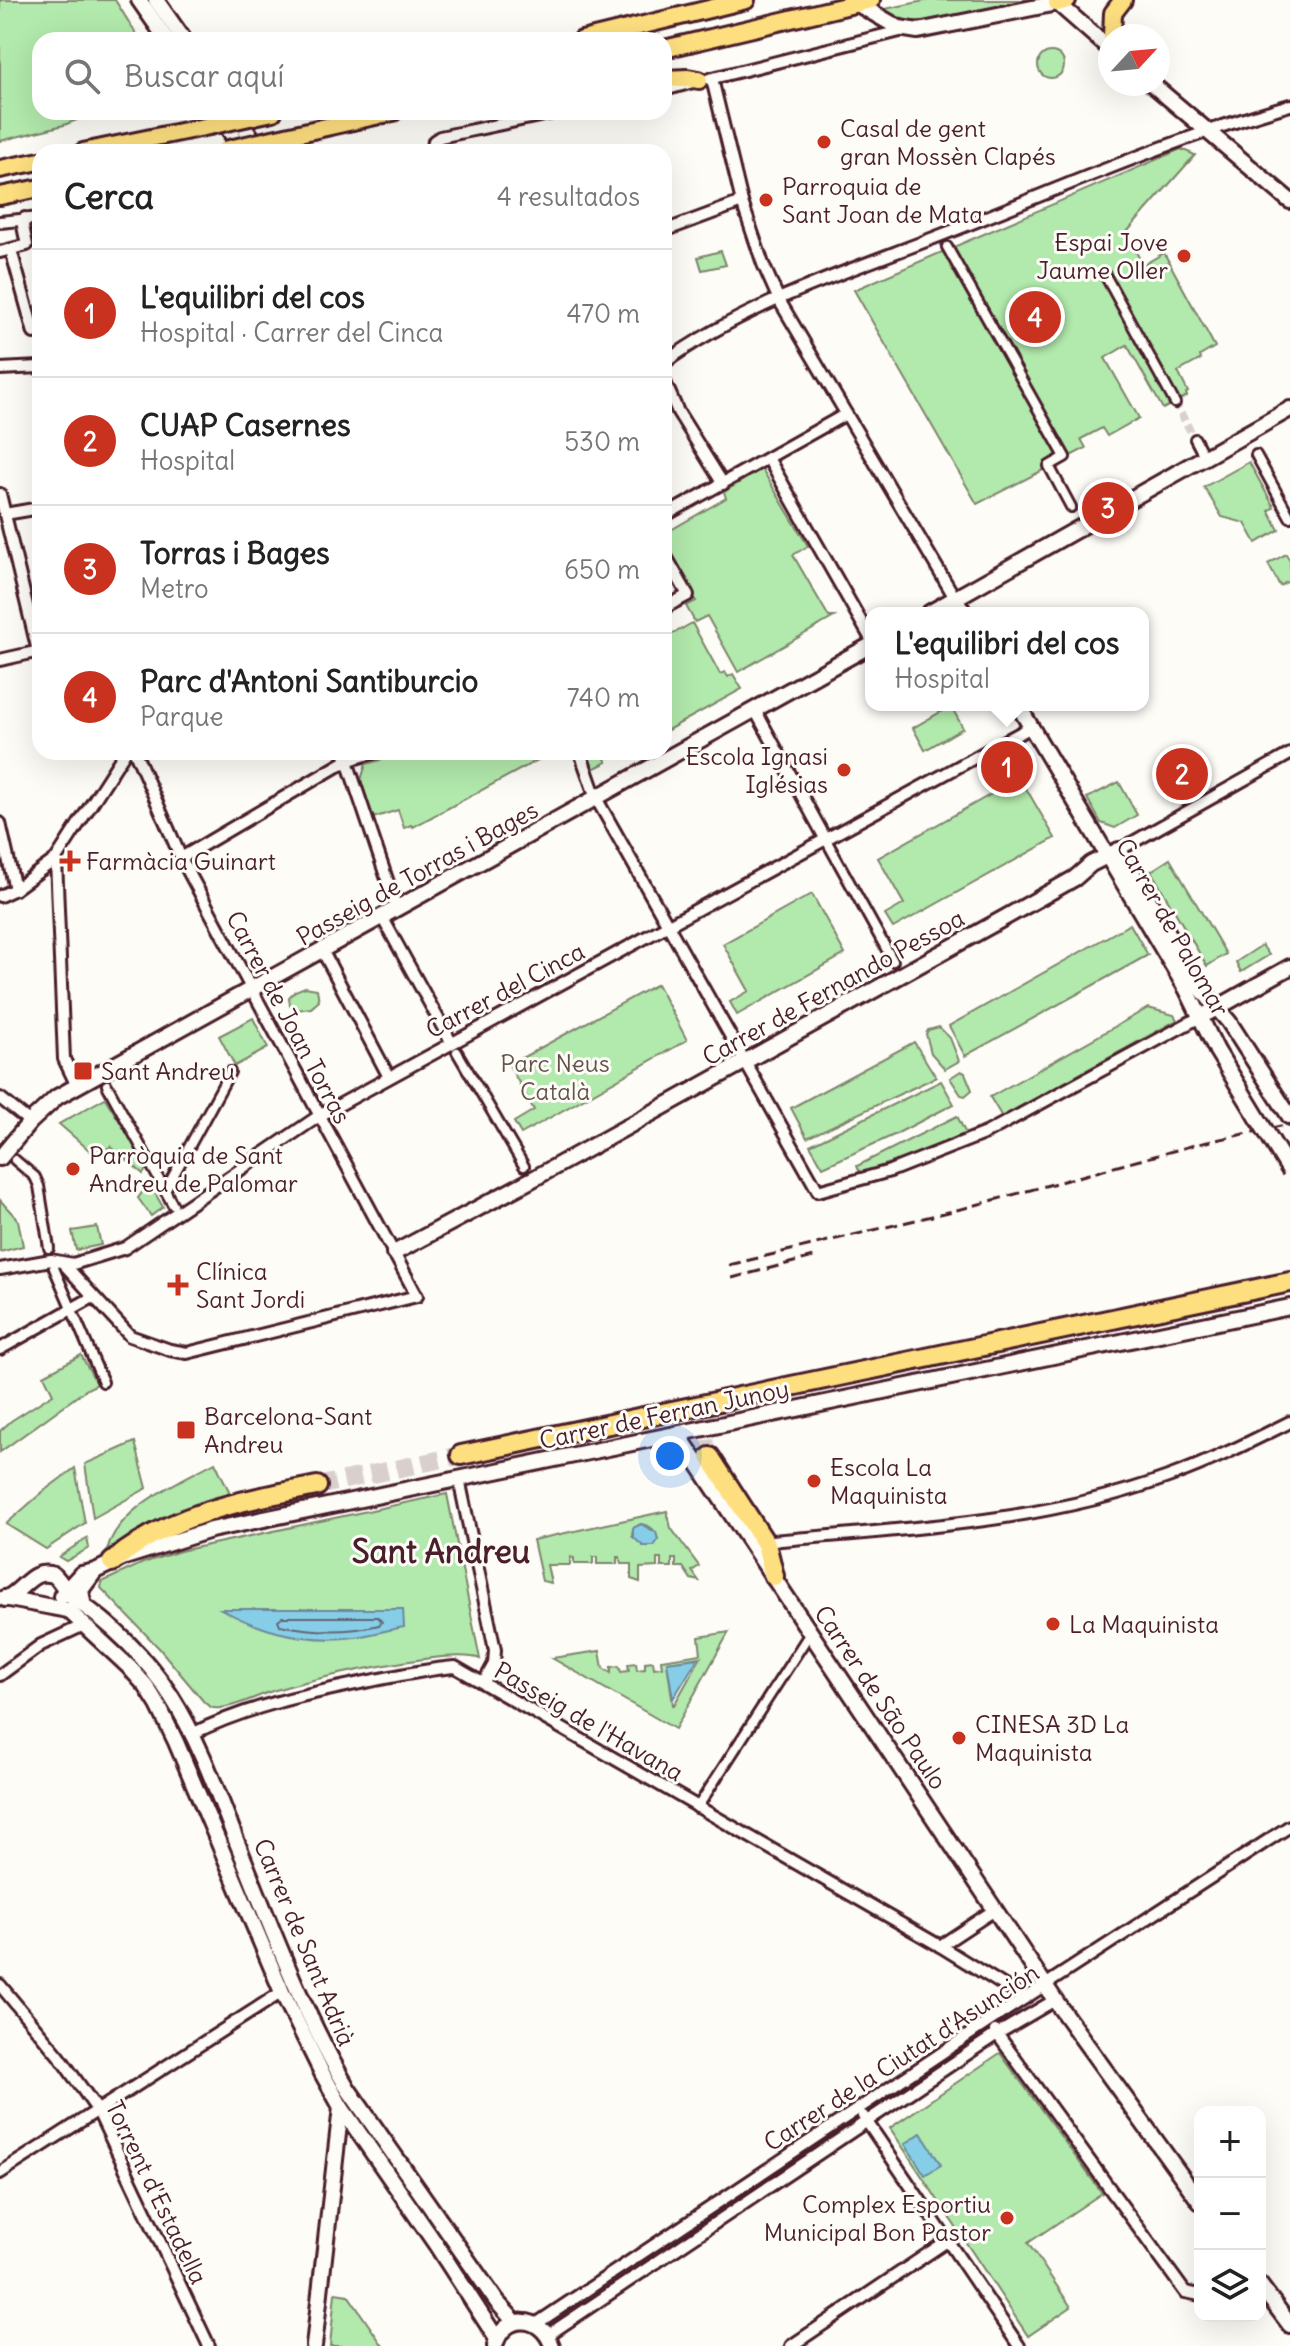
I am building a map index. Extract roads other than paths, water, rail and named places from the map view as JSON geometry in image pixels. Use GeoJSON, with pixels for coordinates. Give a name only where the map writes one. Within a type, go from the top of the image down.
{"type":"FeatureCollection","features":[{"type":"Feature","properties":{"kind":"highway"},"geometry":{"type":"LineString","coordinates":[[461,1455],[732,1403],[1290,1282]]}},
{"type":"Feature","properties":{"kind":"highway"},"geometry":{"type":"LineString","coordinates":[[710,1457],[774,1576]]}},
{"type":"Feature","properties":{"kind":"highway"},"geometry":{"type":"LineString","coordinates":[[103,1567],[146,1537],[192,1516],[235,1503],[317,1486]]}},
{"type":"Feature","properties":{"kind":"main road"},"geometry":{"type":"LineString","coordinates":[[612,32],[721,3],[746,0]]}},
{"type":"Feature","properties":{"kind":"main road"},"geometry":{"type":"LineString","coordinates":[[1113,24],[1113,13],[1123,0]]}},
{"type":"Feature","properties":{"kind":"main road"},"geometry":{"type":"LineString","coordinates":[[672,47],[859,1]]}},
{"type":"Feature","properties":{"kind":"main road"},"geometry":{"type":"LineString","coordinates":[[672,79],[705,80]]}},
{"type":"Feature","properties":{"kind":"main road"},"geometry":{"type":"LineString","coordinates":[[115,144],[209,120]]}},
{"type":"Feature","properties":{"kind":"main road"},"geometry":{"type":"LineString","coordinates":[[273,144],[363,120]]}},
{"type":"Feature","properties":{"kind":"main road"},"geometry":{"type":"LineString","coordinates":[[0,169],[32,163]]}},
{"type":"Feature","properties":{"kind":"main road"},"geometry":{"type":"LineString","coordinates":[[0,196],[32,190]]}},
{"type":"Feature","properties":{"kind":"street"},"geometry":{"type":"LineString","coordinates":[[139,0],[161,32]]}},
{"type":"Feature","properties":{"kind":"street"},"geometry":{"type":"LineString","coordinates":[[156,0],[178,32]]}},
{"type":"Feature","properties":{"kind":"street"},"geometry":{"type":"LineString","coordinates":[[859,1],[870,13],[904,30]]}},
{"type":"Feature","properties":{"kind":"street"},"geometry":{"type":"LineString","coordinates":[[672,88],[904,30],[934,29],[1055,2],[1098,39]]}},
{"type":"Feature","properties":{"kind":"street"},"geometry":{"type":"LineString","coordinates":[[705,80],[742,202],[765,270],[779,300],[960,607]]}},
{"type":"Feature","properties":{"kind":"street"},"geometry":{"type":"LineString","coordinates":[[1166,96],[1290,201]]}},
{"type":"Feature","properties":{"kind":"street"},"geometry":{"type":"LineString","coordinates":[[672,357],[779,300],[1207,131],[1290,105]]}},
{"type":"Feature","properties":{"kind":"street"},"geometry":{"type":"LineString","coordinates":[[214,120],[236,144]]}},
{"type":"Feature","properties":{"kind":"street"},"geometry":{"type":"LineString","coordinates":[[241,120],[263,144]]}},
{"type":"Feature","properties":{"kind":"street"},"geometry":{"type":"LineString","coordinates":[[433,144],[440,137],[520,120]]}},
{"type":"Feature","properties":{"kind":"street"},"geometry":{"type":"LineString","coordinates":[[672,228],[742,202]]}},
{"type":"Feature","properties":{"kind":"street"},"geometry":{"type":"LineString","coordinates":[[25,218],[23,226],[27,245],[6,251],[32,327]]}},
{"type":"Feature","properties":{"kind":"street"},"geometry":{"type":"LineString","coordinates":[[0,222],[32,218]]}},
{"type":"Feature","properties":{"kind":"street"},"geometry":{"type":"LineString","coordinates":[[947,247],[1065,457],[1049,466],[1071,507]]}},
{"type":"Feature","properties":{"kind":"street"},"geometry":{"type":"LineString","coordinates":[[1105,275],[1175,403]]}},
{"type":"Feature","properties":{"kind":"street"},"geometry":{"type":"LineString","coordinates":[[672,349],[684,348]]}},
{"type":"Feature","properties":{"kind":"street"},"geometry":{"type":"LineString","coordinates":[[0,369],[32,367]]}},
{"type":"Feature","properties":{"kind":"street"},"geometry":{"type":"LineString","coordinates":[[672,398],[723,484]]}},
{"type":"Feature","properties":{"kind":"street"},"geometry":{"type":"LineString","coordinates":[[939,607],[1290,409]]}},
{"type":"Feature","properties":{"kind":"street"},"geometry":{"type":"LineString","coordinates":[[672,512],[846,414]]}},
{"type":"Feature","properties":{"kind":"street"},"geometry":{"type":"LineString","coordinates":[[1195,439],[1205,459]]}},
{"type":"Feature","properties":{"kind":"street"},"geometry":{"type":"LineString","coordinates":[[1256,455],[1290,517]]}},
{"type":"Feature","properties":{"kind":"street"},"geometry":{"type":"LineString","coordinates":[[768,458],[865,628]]}},
{"type":"Feature","properties":{"kind":"street"},"geometry":{"type":"LineString","coordinates":[[0,494],[32,623]]}},
{"type":"Feature","properties":{"kind":"street"},"geometry":{"type":"LineString","coordinates":[[5,514],[32,509]]}},
{"type":"Feature","properties":{"kind":"street"},"geometry":{"type":"LineString","coordinates":[[672,567],[688,595],[672,604]]}},
{"type":"Feature","properties":{"kind":"street","name":"Passeig de Torras i Bages"},"geometry":{"type":"LineString","coordinates":[[672,756],[865,648]]}},
{"type":"Feature","properties":{"kind":"street"},"geometry":{"type":"LineString","coordinates":[[0,660],[32,653]]}},
{"type":"Feature","properties":{"kind":"street"},"geometry":{"type":"LineString","coordinates":[[755,710],[893,961]]}},
{"type":"Feature","properties":{"kind":"street","name":"Carrer de Palomar"},"geometry":{"type":"LineString","coordinates":[[1022,711],[1200,987],[1239,1038],[1290,1117]]}},
{"type":"Feature","properties":{"kind":"street","name":"Carrer del Cinca"},"geometry":{"type":"LineString","coordinates":[[0,1269],[31,1261],[51,1260],[59,1266],[87,1262],[125,1248],[319,1116],[389,1077],[454,1047],[825,838],[1031,727]]}},
{"type":"Feature","properties":{"kind":"street","name":"Carrer de Fernando Pessoa"},"geometry":{"type":"LineString","coordinates":[[394,1253],[1075,878],[1091,864],[1290,754]]}},
{"type":"Feature","properties":{"kind":"street"},"geometry":{"type":"LineString","coordinates":[[0,896],[15,889],[56,859],[120,760]]}},
{"type":"Feature","properties":{"kind":"street","name":"Carrer de Joan Torras"},"geometry":{"type":"LineString","coordinates":[[93,1297],[130,1336],[187,1353],[417,1296],[181,858],[138,760]]}},
{"type":"Feature","properties":{"kind":"street"},"geometry":{"type":"LineString","coordinates":[[181,858],[339,760]]}},
{"type":"Feature","properties":{"kind":"street"},"geometry":{"type":"LineString","coordinates":[[346,760],[397,909]]}},
{"type":"Feature","properties":{"kind":"street"},"geometry":{"type":"LineString","coordinates":[[583,760],[596,798],[818,1191],[890,1171],[986,1133],[1290,967]]}},
{"type":"Feature","properties":{"kind":"street","name":"Passeig de Torras i Bages"},"geometry":{"type":"LineString","coordinates":[[7,1159],[30,1122],[49,1103],[77,1086],[665,760]]}},
{"type":"Feature","properties":{"kind":"street"},"geometry":{"type":"LineString","coordinates":[[0,823],[15,889]]}},
{"type":"Feature","properties":{"kind":"street","name":"Carrer de Palomar"},"geometry":{"type":"LineString","coordinates":[[1113,852],[1217,1051],[1290,1171]]}},
{"type":"Feature","properties":{"kind":"street"},"geometry":{"type":"LineString","coordinates":[[56,859],[64,1059],[77,1086]]}},
{"type":"Feature","properties":{"kind":"street"},"geometry":{"type":"LineString","coordinates":[[382,917],[524,1166]]}},
{"type":"Feature","properties":{"kind":"street"},"geometry":{"type":"LineString","coordinates":[[322,950],[389,1077]]}},
{"type":"Feature","properties":{"kind":"street"},"geometry":{"type":"LineString","coordinates":[[165,1191],[230,1072]]}},
{"type":"Feature","properties":{"kind":"street"},"geometry":{"type":"LineString","coordinates":[[107,1085],[173,1205]]}},
{"type":"Feature","properties":{"kind":"street"},"geometry":{"type":"LineString","coordinates":[[0,1098],[30,1122]]}},
{"type":"Feature","properties":{"kind":"street"},"geometry":{"type":"LineString","coordinates":[[7,1159],[35,1177],[49,1248]]}},
{"type":"Feature","properties":{"kind":"street"},"geometry":{"type":"LineString","coordinates":[[0,1349],[93,1297],[59,1266]]}},
{"type":"Feature","properties":{"kind":"street"},"geometry":{"type":"LineString","coordinates":[[59,1266],[72,1310],[103,1382]]}},
{"type":"Feature","properties":{"kind":"street","name":"Carrer de Ferran Junoy"},"geometry":{"type":"LineString","coordinates":[[62,1589],[79,1575],[211,1530],[1290,1307]]}},
{"type":"Feature","properties":{"kind":"street"},"geometry":{"type":"LineString","coordinates":[[678,1434],[761,1547],[771,1541],[959,1524],[1056,1507],[1167,1477],[1290,1422]]}},
{"type":"Feature","properties":{"kind":"street"},"geometry":{"type":"LineString","coordinates":[[459,1479],[495,1650],[494,1664],[484,1682]]}},
{"type":"Feature","properties":{"kind":"street"},"geometry":{"type":"LineString","coordinates":[[83,1602],[81,1590],[103,1567]]}},
{"type":"Feature","properties":{"kind":"street"},"geometry":{"type":"LineString","coordinates":[[40,1573],[54,1575],[62,1589],[56,1602],[48,1606],[2,1598],[25,1586],[40,1573]]}},
{"type":"Feature","properties":{"kind":"street","name":"Carrer de São Paulo"},"geometry":{"type":"LineString","coordinates":[[774,1576],[1055,2000],[1194,2194]]}},
{"type":"Feature","properties":{"kind":"street"},"geometry":{"type":"LineString","coordinates":[[25,1586],[25,1593],[32,1603]]}},
{"type":"Feature","properties":{"kind":"street","name":"Carrer de Sant Adrià"},"geometry":{"type":"LineString","coordinates":[[62,1589],[107,1621],[139,1653],[171,1696],[192,1734],[270,1924],[331,2059],[348,2089],[497,2302],[515,2322]]}},
{"type":"Feature","properties":{"kind":"street","name":"Carrer de Sant Adrià"},"geometry":{"type":"LineString","coordinates":[[48,1606],[68,1610],[129,1667],[158,1705],[253,1918],[282,1992],[341,2107],[435,2243],[496,2343]]}},
{"type":"Feature","properties":{"kind":"street"},"geometry":{"type":"LineString","coordinates":[[0,1675],[41,1645],[84,1625]]}},
{"type":"Feature","properties":{"kind":"street"},"geometry":{"type":"LineString","coordinates":[[697,1808],[811,1632]]}},
{"type":"Feature","properties":{"kind":"street","name":"Passeig de l'Havana"},"geometry":{"type":"LineString","coordinates":[[192,1734],[229,1717],[273,1703],[397,1675],[455,1667],[940,1946],[1024,1998]]}},
{"type":"Feature","properties":{"kind":"street"},"geometry":{"type":"LineString","coordinates":[[176,1742],[192,1734]]}},
{"type":"Feature","properties":{"kind":"street","name":"Carrer de la Ciutat d'Asunción"},"geometry":{"type":"LineString","coordinates":[[536,2324],[1024,1998],[1290,1826]]}},
{"type":"Feature","properties":{"kind":"street"},"geometry":{"type":"LineString","coordinates":[[940,1946],[996,1909]]}},
{"type":"Feature","properties":{"kind":"street","name":"Torrent d'Estadella"},"geometry":{"type":"LineString","coordinates":[[0,1985],[59,2056],[98,2111],[209,2346]]}},
{"type":"Feature","properties":{"kind":"street"},"geometry":{"type":"LineString","coordinates":[[0,2173],[282,1992]]}},
{"type":"Feature","properties":{"kind":"street","name":"Carrer de la Ciutat d'Asunción"},"geometry":{"type":"LineString","coordinates":[[550,2341],[866,2121],[997,2034],[1055,2000]]}},
{"type":"Feature","properties":{"kind":"street"},"geometry":{"type":"LineString","coordinates":[[988,2022],[1185,2292],[1194,2294]]}},
{"type":"Feature","properties":{"kind":"street"},"geometry":{"type":"LineString","coordinates":[[314,2346],[341,2107]]}},
{"type":"Feature","properties":{"kind":"street"},"geometry":{"type":"LineString","coordinates":[[857,2109],[1019,2346]]}},
{"type":"Feature","properties":{"kind":"street"},"geometry":{"type":"LineString","coordinates":[[791,2346],[947,2241]]}},
{"type":"Feature","properties":{"kind":"street"},"geometry":{"type":"LineString","coordinates":[[1266,2293],[1290,2325]]}},
{"type":"Feature","properties":{"kind":"street"},"geometry":{"type":"LineString","coordinates":[[496,2343],[505,2328],[525,2321],[536,2324],[550,2341]]}},
{"type":"Feature","properties":{"kind":"water"},"geometry":{"type":"Polygon","coordinates":[[[641,1524],[656,1532],[658,1540],[654,1546],[643,1546],[633,1537],[633,1528],[641,1524]]]}},
{"type":"Feature","properties":{"kind":"water"},"geometry":{"type":"Polygon","coordinates":[[[221,1609],[403,1609],[404,1627],[355,1637],[303,1637],[269,1630],[221,1609]]]}},
{"type":"Feature","properties":{"kind":"water"},"geometry":{"type":"Polygon","coordinates":[[[698,1658],[673,1699],[667,1662],[698,1658]]]}},
{"type":"Feature","properties":{"kind":"water"},"geometry":{"type":"Polygon","coordinates":[[[921,2133],[941,2165],[925,2175],[905,2144],[921,2133]]]}},
{"type":"Feature","properties":{"kind":"tunnel"},"geometry":{"type":"LineString","coordinates":[[1175,403],[1195,439]]}},
{"type":"Feature","properties":{"kind":"tunnel"},"geometry":{"type":"LineString","coordinates":[[710,1457],[704,1435],[708,1423],[725,1408]]}},
{"type":"Feature","properties":{"kind":"tunnel"},"geometry":{"type":"LineString","coordinates":[[317,1486],[461,1455]]}},
{"type":"Feature","properties":{"kind":"railway"},"geometry":{"type":"LineString","coordinates":[[729,1265],[965,1208],[1198,1144],[1290,1124]]}},
{"type":"Feature","properties":{"kind":"railway"},"geometry":{"type":"LineString","coordinates":[[732,1278],[817,1256]]}},
{"type":"Feature","properties":{"kind":"place","name":"Casal de gent gran Mossèn Clapés"},"geometry":{"type":"Point","coordinates":[824,142]}},
{"type":"Feature","properties":{"kind":"place","name":"Parroquia de Sant Joan de Mata"},"geometry":{"type":"Point","coordinates":[766,200]}},
{"type":"Feature","properties":{"kind":"place","name":"Espai Jove Jaume Oller"},"geometry":{"type":"Point","coordinates":[1184,256]}},
{"type":"Feature","properties":{"kind":"place","name":"Parc d'Antoni Santiburcio"},"geometry":{"type":"Point","coordinates":[1035,317]}},
{"type":"Feature","properties":{"kind":"place","name":"Torras i Bages"},"geometry":{"type":"Point","coordinates":[1108,508]}},
{"type":"Feature","properties":{"kind":"place","name":"L'equilibri del cos"},"geometry":{"type":"Point","coordinates":[1007,767]}},
{"type":"Feature","properties":{"kind":"place","name":"Escola Ignasi Iglésias"},"geometry":{"type":"Point","coordinates":[844,770]}},
{"type":"Feature","properties":{"kind":"place","name":"CUAP Casernes"},"geometry":{"type":"Point","coordinates":[1182,774]}},
{"type":"Feature","properties":{"kind":"place","name":"Farmàcia Guinart"},"geometry":{"type":"Point","coordinates":[70,861]}},
{"type":"Feature","properties":{"kind":"place","name":"Sant Andreu"},"geometry":{"type":"Point","coordinates":[83,1071]}},
{"type":"Feature","properties":{"kind":"place","name":"Parròquia de Sant Andreu de Palomar"},"geometry":{"type":"Point","coordinates":[73,1169]}},
{"type":"Feature","properties":{"kind":"place","name":"Clínica Sant Jordi"},"geometry":{"type":"Point","coordinates":[178,1285]}},
{"type":"Feature","properties":{"kind":"place","name":"Barcelona-Sant Andreu"},"geometry":{"type":"Point","coordinates":[186,1430]}},
{"type":"Feature","properties":{"kind":"place","name":"Escola La Maquinista"},"geometry":{"type":"Point","coordinates":[814,1481]}},
{"type":"Feature","properties":{"kind":"place","name":"La Maquinista"},"geometry":{"type":"Point","coordinates":[1053,1624]}},
{"type":"Feature","properties":{"kind":"place","name":"CINESA 3D La Maquinista"},"geometry":{"type":"Point","coordinates":[959,1738]}},
{"type":"Feature","properties":{"kind":"place","name":"Complex Esportiu Municipal Bon Pastor"},"geometry":{"type":"Point","coordinates":[1007,2218]}},
{"type":"Feature","properties":{"kind":"district","name":"Sant Andreu"},"geometry":{"type":"Point","coordinates":[441,1551]}},
{"type":"Feature","properties":{"kind":"park label","name":"Parc Neus Català"},"geometry":{"type":"Point","coordinates":[555,1077]}}]}
